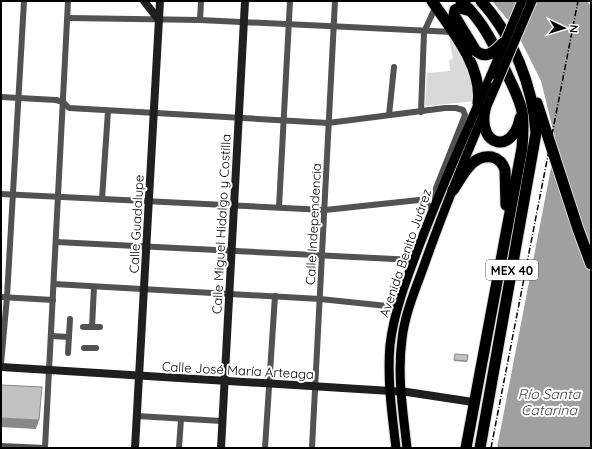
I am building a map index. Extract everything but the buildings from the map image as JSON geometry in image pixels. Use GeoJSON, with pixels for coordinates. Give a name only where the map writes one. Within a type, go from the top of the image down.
{"type":"FeatureCollection","features":[{"type":"Feature","properties":{"kind":"highway","name":"MEX 40"},"geometry":{"type":"LineString","coordinates":[[461,1],[471,11],[491,39],[518,98],[522,112],[524,133],[473,402],[466,448]]}},
{"type":"Feature","properties":{"kind":"highway","name":"MEX 40"},"geometry":{"type":"LineString","coordinates":[[480,448],[534,144],[535,121],[529,91],[506,36],[481,1]]}},
{"type":"Feature","properties":{"kind":"highway"},"geometry":{"type":"LineString","coordinates":[[434,3],[453,32],[473,67],[478,79],[485,132],[491,138],[499,141],[506,141],[514,134],[522,112]]}},
{"type":"Feature","properties":{"kind":"highway"},"geometry":{"type":"LineString","coordinates":[[471,11],[459,8],[455,10],[454,15],[476,51],[482,55],[490,54],[503,43]]}},
{"type":"Feature","properties":{"kind":"highway"},"geometry":{"type":"LineString","coordinates":[[529,91],[539,107],[578,229],[591,264]]}},
{"type":"Feature","properties":{"kind":"highway"},"geometry":{"type":"LineString","coordinates":[[453,190],[469,166],[478,158],[496,158],[503,165],[505,170],[506,226]]}},
{"type":"Feature","properties":{"kind":"highway"},"geometry":{"type":"LineString","coordinates":[[470,423],[472,448]]}},
{"type":"Feature","properties":{"kind":"main road","name":"Avenida Benito Juárez"},"geometry":{"type":"LineString","coordinates":[[407,448],[400,392],[402,338],[408,311],[440,221],[453,190],[491,75],[503,43],[522,1]]}},
{"type":"Feature","properties":{"kind":"main road","name":"Avenida Benito Juárez"},"geometry":{"type":"LineString","coordinates":[[396,448],[390,391],[390,345],[397,307],[434,205],[482,106],[496,85],[532,1]]}},
{"type":"Feature","properties":{"kind":"main road"},"geometry":{"type":"LineString","coordinates":[[434,205],[440,221]]}},
{"type":"Feature","properties":{"kind":"street"},"geometry":{"type":"LineString","coordinates":[[1,364],[4,297],[24,1]]}},
{"type":"Feature","properties":{"kind":"street"},"geometry":{"type":"LineString","coordinates":[[1,446],[45,448],[68,1]]}},
{"type":"Feature","properties":{"kind":"street"},"geometry":{"type":"LineString","coordinates":[[144,1],[159,20]]}},
{"type":"Feature","properties":{"kind":"street","name":"Calle Guadalupe"},"geometry":{"type":"LineString","coordinates":[[135,448],[160,1]]}},
{"type":"Feature","properties":{"kind":"street"},"geometry":{"type":"LineString","coordinates":[[200,20],[201,1]]}},
{"type":"Feature","properties":{"kind":"street","name":"Calle Miguel Hidalgo y Costilla"},"geometry":{"type":"LineString","coordinates":[[221,448],[245,1]]}},
{"type":"Feature","properties":{"kind":"street"},"geometry":{"type":"LineString","coordinates":[[279,208],[290,1]]}},
{"type":"Feature","properties":{"kind":"street","name":"Calle Independencia"},"geometry":{"type":"LineString","coordinates":[[312,448],[325,210],[328,123],[336,1]]}},
{"type":"Feature","properties":{"kind":"street"},"geometry":{"type":"LineString","coordinates":[[421,112],[424,32],[434,3]]}},
{"type":"Feature","properties":{"kind":"street"},"geometry":{"type":"LineString","coordinates":[[68,18],[200,20],[424,32],[453,32]]}},
{"type":"Feature","properties":{"kind":"street"},"geometry":{"type":"LineString","coordinates":[[389,115],[394,67]]}},
{"type":"Feature","properties":{"kind":"street"},"geometry":{"type":"LineString","coordinates":[[1,97],[56,100],[63,102],[69,108],[328,123],[456,108],[464,110],[464,117],[436,188],[434,205],[420,200],[325,210],[1,194]]}},
{"type":"Feature","properties":{"kind":"street"},"geometry":{"type":"LineString","coordinates":[[102,198],[108,111]]}},
{"type":"Feature","properties":{"kind":"street"},"geometry":{"type":"LineString","coordinates":[[56,242],[414,260]]}},
{"type":"Feature","properties":{"kind":"street"},"geometry":{"type":"LineString","coordinates":[[54,284],[320,299],[397,307]]}},
{"type":"Feature","properties":{"kind":"street"},"geometry":{"type":"LineString","coordinates":[[92,327],[94,287]]}},
{"type":"Feature","properties":{"kind":"street"},"geometry":{"type":"LineString","coordinates":[[265,448],[275,296]]}},
{"type":"Feature","properties":{"kind":"street"},"geometry":{"type":"LineString","coordinates":[[4,297],[53,300]]}},
{"type":"Feature","properties":{"kind":"street"},"geometry":{"type":"LineString","coordinates":[[68,353],[70,319]]}},
{"type":"Feature","properties":{"kind":"street"},"geometry":{"type":"LineString","coordinates":[[83,327],[100,327]]}},
{"type":"Feature","properties":{"kind":"street"},"geometry":{"type":"LineString","coordinates":[[51,336],[69,337]]}},
{"type":"Feature","properties":{"kind":"street"},"geometry":{"type":"LineString","coordinates":[[84,348],[96,348]]}},
{"type":"Feature","properties":{"kind":"street","name":"Calle José María Arteaga"},"geometry":{"type":"LineString","coordinates":[[1,367],[224,382],[390,391],[473,402]]}},
{"type":"Feature","properties":{"kind":"street"},"geometry":{"type":"LineString","coordinates":[[137,416],[222,421]]}},
{"type":"Feature","properties":{"kind":"street"},"geometry":{"type":"LineString","coordinates":[[179,448],[181,419]]}},
{"type":"Feature","properties":{"kind":"shaded area"},"geometry":{"type":"Polygon","coordinates":[[[449,37],[472,76],[476,101],[425,106],[427,73],[450,71],[449,60],[453,59],[449,37]]]}},
{"type":"Feature","properties":{"kind":"water","name":"Río Santa Catarina"},"geometry":{"type":"Polygon","coordinates":[[[492,1],[587,1],[591,6],[591,448],[497,448],[556,142],[541,81],[514,27],[492,1]]]}},
{"type":"Feature","properties":{"kind":"railway"},"geometry":{"type":"LineString","coordinates":[[491,448],[578,1]]}}]}
